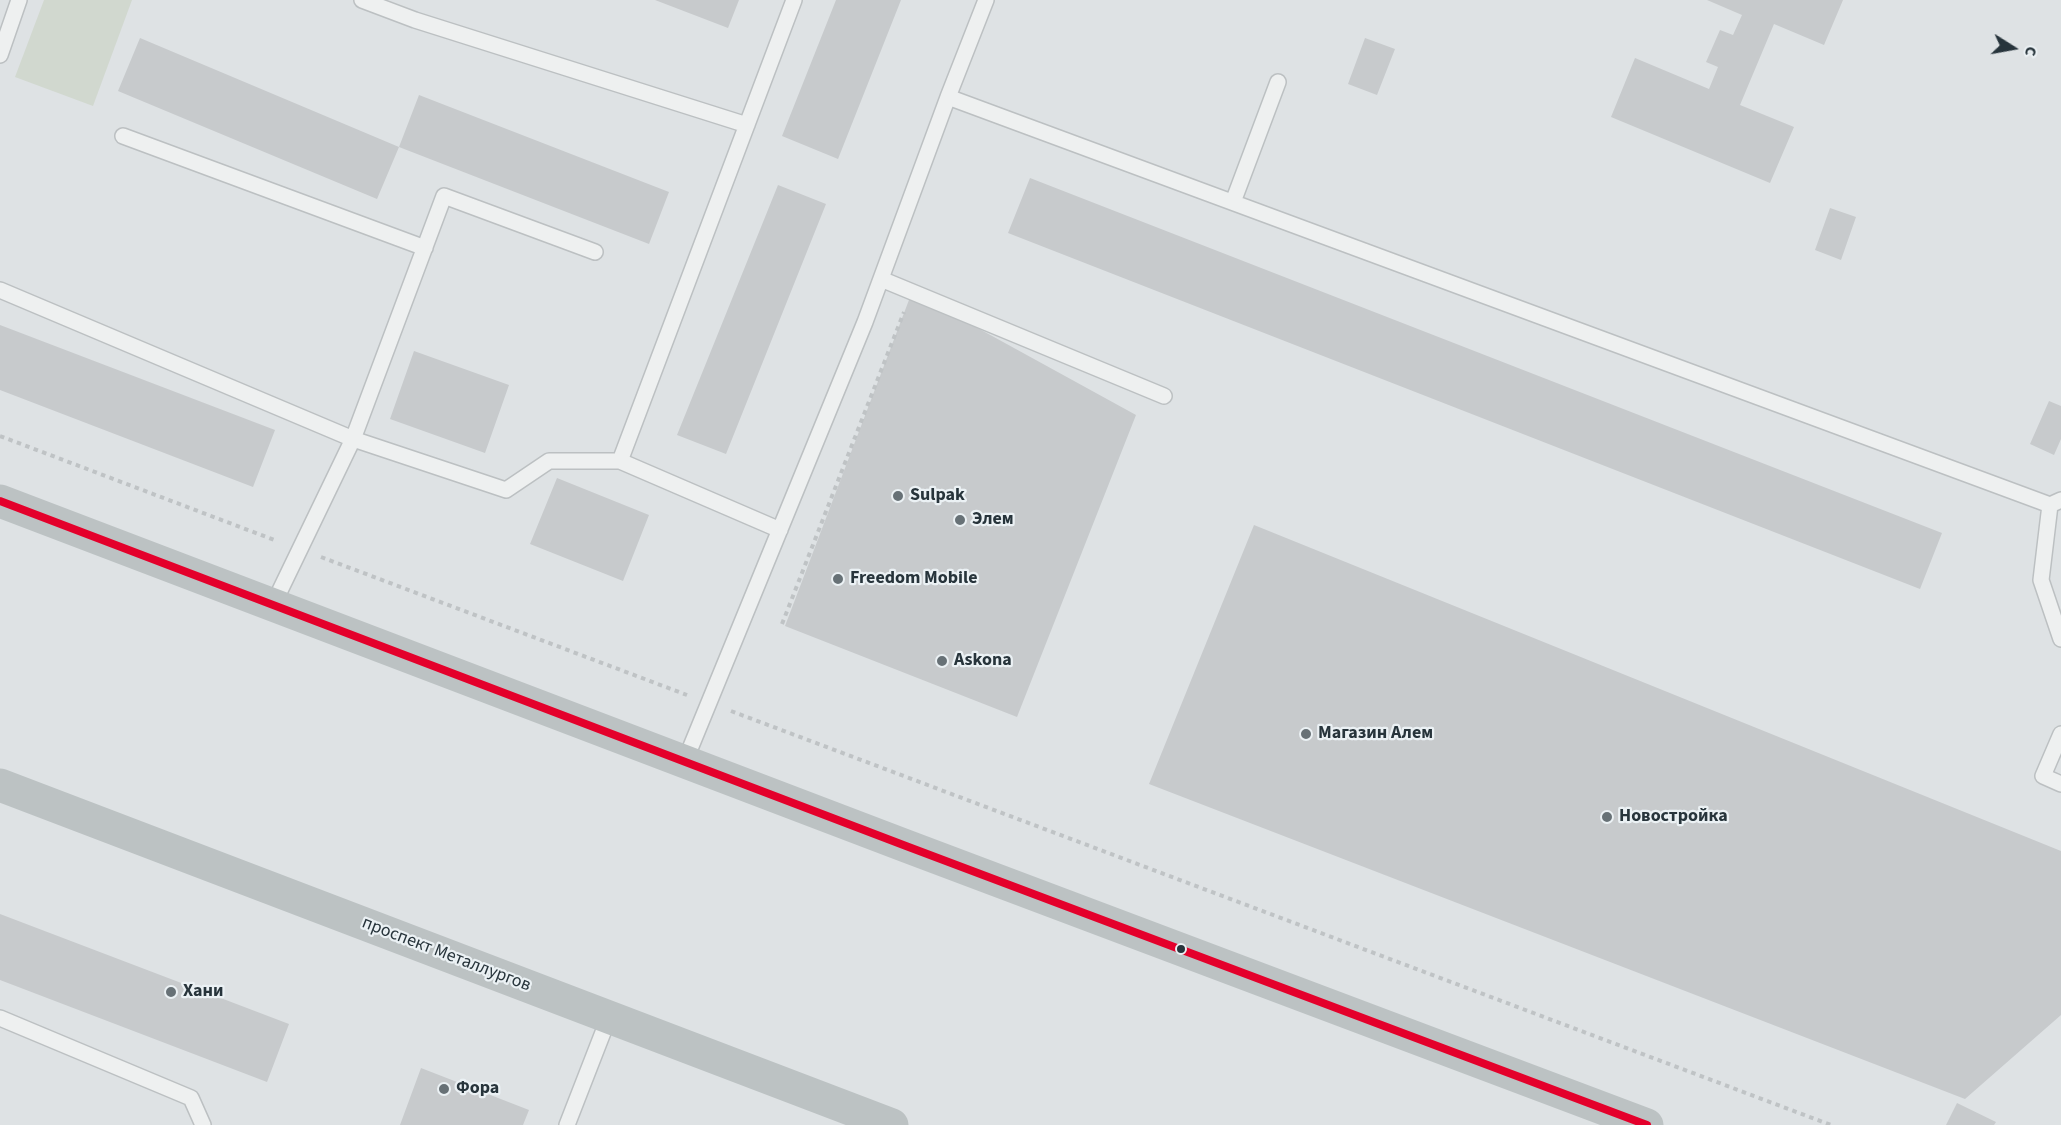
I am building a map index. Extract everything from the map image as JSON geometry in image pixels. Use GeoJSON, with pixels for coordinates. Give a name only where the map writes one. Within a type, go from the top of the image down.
{"type":"FeatureCollection","features":[{"type":"Feature","properties":{"kind":"main road"},"geometry":{"type":"LineString","coordinates":[[0,501],[1647,1125]]}},
{"type":"Feature","properties":{"kind":"main road","name":"проспект Металлургов"},"geometry":{"type":"LineString","coordinates":[[0,785],[892,1125]]}},
{"type":"Feature","properties":{"kind":"lane"},"geometry":{"type":"LineString","coordinates":[[0,54],[19,0]]}},
{"type":"Feature","properties":{"kind":"lane"},"geometry":{"type":"LineString","coordinates":[[362,0],[415,20],[747,125]]}},
{"type":"Feature","properties":{"kind":"lane"},"geometry":{"type":"LineString","coordinates":[[620,461],[794,0]]}},
{"type":"Feature","properties":{"kind":"lane"},"geometry":{"type":"LineString","coordinates":[[685,761],[865,322],[986,0]]}},
{"type":"Feature","properties":{"kind":"lane"},"geometry":{"type":"LineString","coordinates":[[1233,202],[1278,82]]}},
{"type":"Feature","properties":{"kind":"lane"},"geometry":{"type":"LineString","coordinates":[[948,97],[2056,503],[2041,580],[2061,639]]}},
{"type":"Feature","properties":{"kind":"lane"},"geometry":{"type":"LineString","coordinates":[[123,136],[425,248]]}},
{"type":"Feature","properties":{"kind":"lane"},"geometry":{"type":"LineString","coordinates":[[273,605],[353,439],[444,196],[595,252]]}},
{"type":"Feature","properties":{"kind":"lane"},"geometry":{"type":"LineString","coordinates":[[881,279],[1164,396]]}},
{"type":"Feature","properties":{"kind":"lane"},"geometry":{"type":"LineString","coordinates":[[0,290],[353,439],[506,490],[549,461],[620,461],[780,530]]}},
{"type":"Feature","properties":{"kind":"lane"},"geometry":{"type":"LineString","coordinates":[[2061,734],[2043,776],[2061,784]]}},
{"type":"Feature","properties":{"kind":"lane"},"geometry":{"type":"LineString","coordinates":[[567,1125],[609,1017]]}},
{"type":"Feature","properties":{"kind":"lane"},"geometry":{"type":"LineString","coordinates":[[0,1018],[191,1098],[203,1125]]}},
{"type":"Feature","properties":{"kind":"path"},"geometry":{"type":"LineString","coordinates":[[782,624],[912,292]]}},
{"type":"Feature","properties":{"kind":"path"},"geometry":{"type":"LineString","coordinates":[[0,436],[1831,1125]]}},
{"type":"Feature","properties":{"kind":"shaded area"},"geometry":{"type":"Polygon","coordinates":[[[44,0],[132,0],[93,106],[15,77],[44,0]]]}},
{"type":"Feature","properties":{"kind":"building"},"geometry":{"type":"Polygon","coordinates":[[[655,0],[739,0],[728,28],[655,0]]]}},
{"type":"Feature","properties":{"kind":"building"},"geometry":{"type":"Polygon","coordinates":[[[836,0],[901,0],[838,159],[782,136],[836,0]]]}},
{"type":"Feature","properties":{"kind":"building"},"geometry":{"type":"Polygon","coordinates":[[[1707,0],[1843,0],[1824,45],[1774,24],[1740,105],[1794,127],[1770,183],[1611,117],[1635,58],[1709,89],[1718,67],[1706,62],[1720,30],[1733,35],[1742,15],[1707,0]]]}},
{"type":"Feature","properties":{"kind":"building"},"geometry":{"type":"Polygon","coordinates":[[[140,38],[399,147],[377,199],[118,91],[140,38]]]}},
{"type":"Feature","properties":{"kind":"building"},"geometry":{"type":"Polygon","coordinates":[[[1365,38],[1395,49],[1377,95],[1348,84],[1365,38]]]}},
{"type":"Feature","properties":{"kind":"building"},"geometry":{"type":"Polygon","coordinates":[[[419,95],[669,192],[649,244],[399,147],[419,95]]]}},
{"type":"Feature","properties":{"kind":"building"},"geometry":{"type":"Polygon","coordinates":[[[1030,178],[1942,533],[1920,589],[1008,233],[1030,178]]]}},
{"type":"Feature","properties":{"kind":"building"},"geometry":{"type":"Polygon","coordinates":[[[778,185],[826,204],[726,454],[677,435],[778,185]]]}},
{"type":"Feature","properties":{"kind":"building"},"geometry":{"type":"Polygon","coordinates":[[[1830,208],[1856,217],[1841,260],[1815,250],[1830,208]]]}},
{"type":"Feature","properties":{"kind":"building","name":"Элем"},"geometry":{"type":"Polygon","coordinates":[[[912,292],[1136,415],[1017,717],[785,626],[912,292]]]}},
{"type":"Feature","properties":{"kind":"building"},"geometry":{"type":"Polygon","coordinates":[[[0,325],[275,430],[253,487],[0,390],[0,325]]]}},
{"type":"Feature","properties":{"kind":"building"},"geometry":{"type":"Polygon","coordinates":[[[414,351],[509,385],[485,453],[390,419],[414,351]]]}},
{"type":"Feature","properties":{"kind":"building"},"geometry":{"type":"Polygon","coordinates":[[[2049,401],[2061,406],[2061,439],[2054,455],[2030,444],[2049,401]]]}},
{"type":"Feature","properties":{"kind":"building"},"geometry":{"type":"Polygon","coordinates":[[[557,478],[649,515],[623,581],[530,544],[557,478]]]}},
{"type":"Feature","properties":{"kind":"building","name":"Новостройка"},"geometry":{"type":"Polygon","coordinates":[[[1254,525],[2061,851],[2061,1015],[1965,1099],[1149,784],[1254,525]]]}},
{"type":"Feature","properties":{"kind":"building"},"geometry":{"type":"Polygon","coordinates":[[[0,914],[289,1024],[267,1082],[0,980],[0,914]]]}},
{"type":"Feature","properties":{"kind":"building","name":"Фора"},"geometry":{"type":"Polygon","coordinates":[[[421,1068],[529,1110],[523,1125],[400,1125],[421,1068]]]}},
{"type":"Feature","properties":{"kind":"building"},"geometry":{"type":"Polygon","coordinates":[[[1957,1103],[1996,1122],[1994,1125],[1946,1125],[1957,1103]]]}},
{"type":"Feature","properties":{"kind":"transit line"},"geometry":{"type":"LineString","coordinates":[[0,501],[1647,1125]]}},
{"type":"Feature","properties":{"kind":"place","name":"Sulpak"},"geometry":{"type":"Point","coordinates":[898,496]}},
{"type":"Feature","properties":{"kind":"place","name":"Элем"},"geometry":{"type":"Point","coordinates":[960,520]}},
{"type":"Feature","properties":{"kind":"place","name":"Freedom Mobile"},"geometry":{"type":"Point","coordinates":[838,579]}},
{"type":"Feature","properties":{"kind":"place","name":"Askona"},"geometry":{"type":"Point","coordinates":[942,661]}},
{"type":"Feature","properties":{"kind":"place","name":"Магазин Алем"},"geometry":{"type":"Point","coordinates":[1306,734]}},
{"type":"Feature","properties":{"kind":"place","name":"Новостройка"},"geometry":{"type":"Point","coordinates":[1607,817]}},
{"type":"Feature","properties":{"kind":"place","name":"Хани"},"geometry":{"type":"Point","coordinates":[171,992]}},
{"type":"Feature","properties":{"kind":"place","name":"Фора"},"geometry":{"type":"Point","coordinates":[444,1089]}}]}
